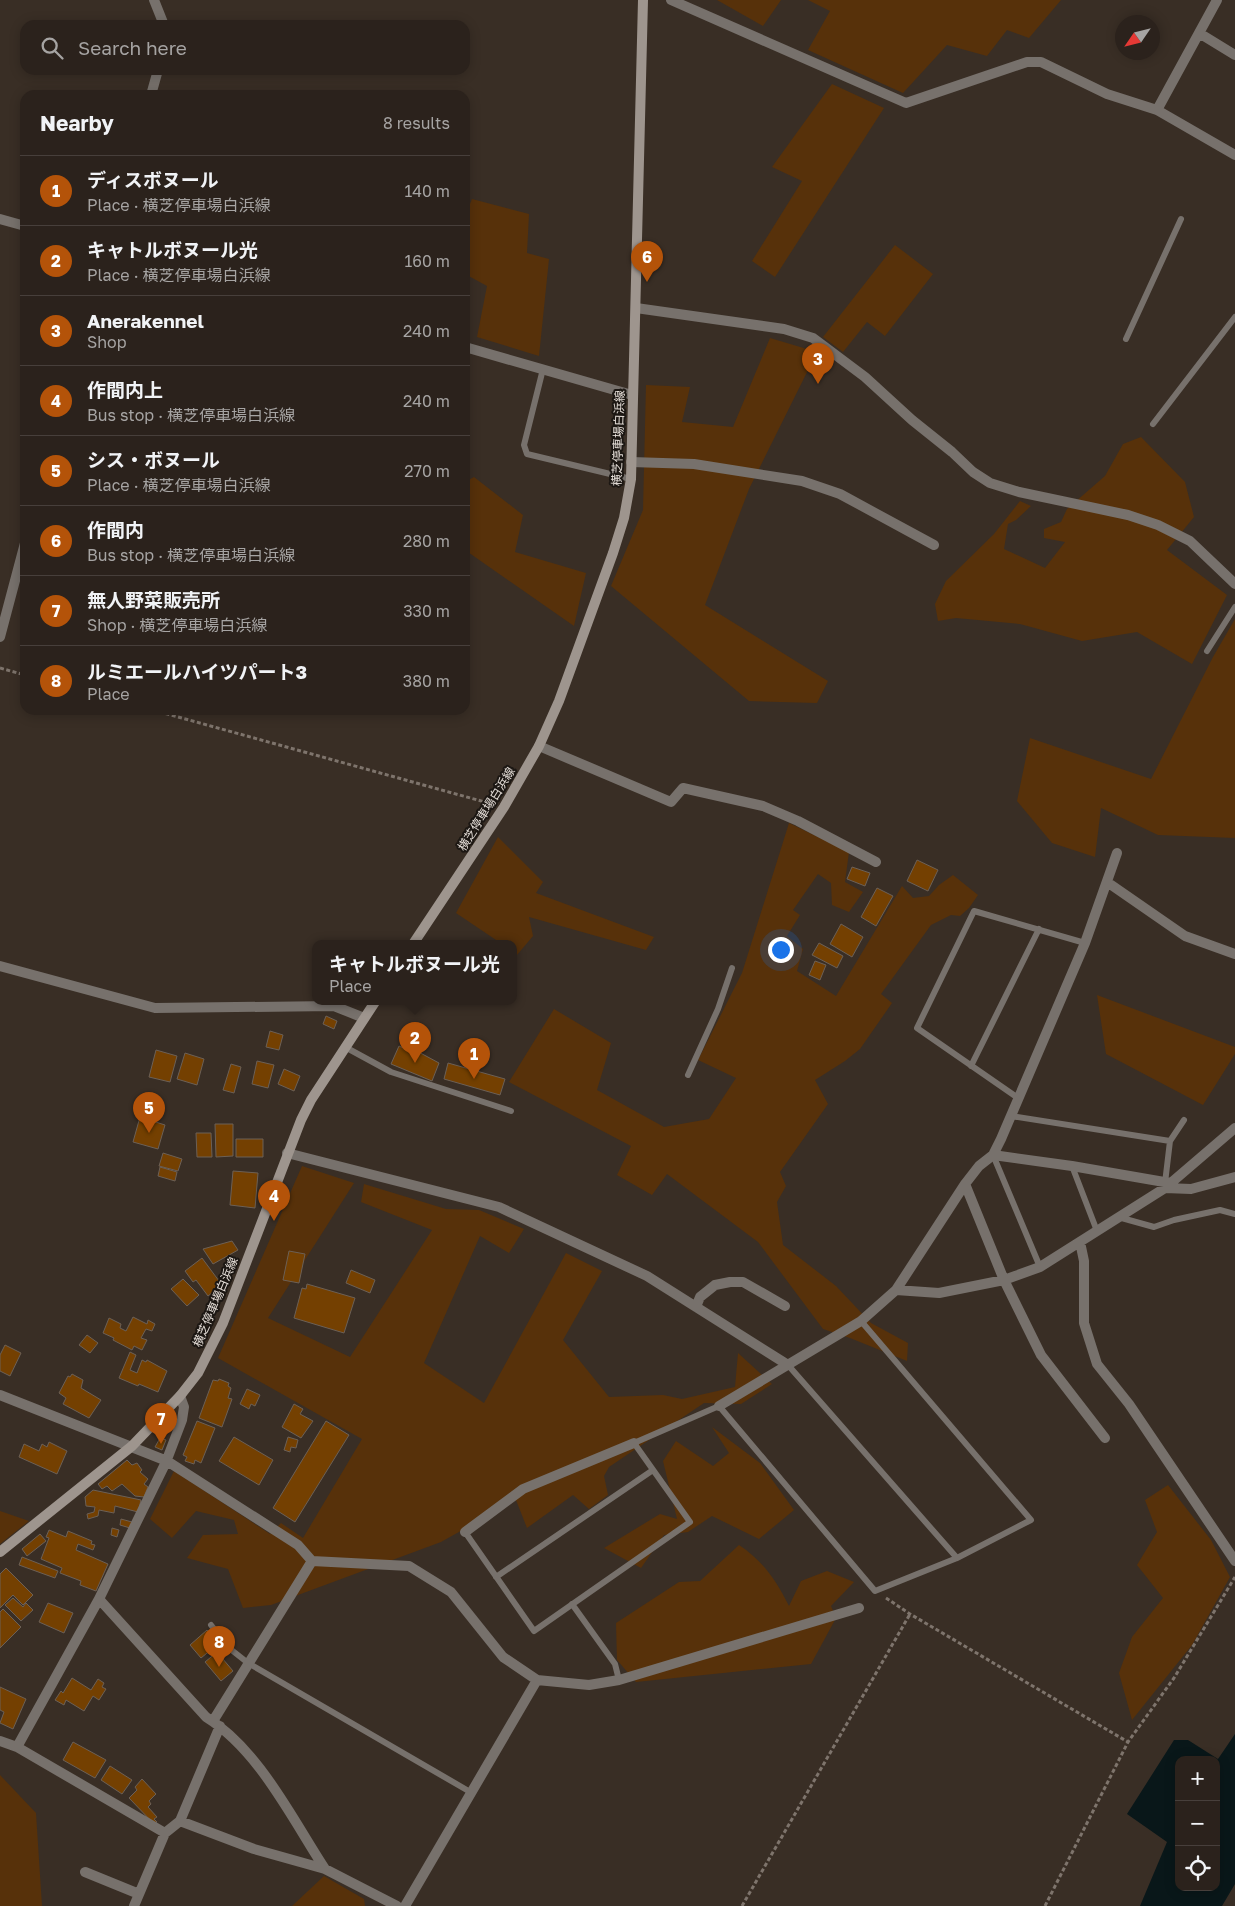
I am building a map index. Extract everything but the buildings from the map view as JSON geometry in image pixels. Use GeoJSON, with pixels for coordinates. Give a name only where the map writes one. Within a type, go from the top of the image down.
{"type":"FeatureCollection","features":[{"type":"Feature","properties":{"kind":"main road","name":"横芝停車場白浜線"},"geometry":{"type":"LineString","coordinates":[[416,940],[504,807],[539,746],[559,701],[613,554],[624,518],[631,479],[643,0]]}},
{"type":"Feature","properties":{"kind":"main road","name":"横芝停車場白浜線"},"geometry":{"type":"LineString","coordinates":[[0,1552],[132,1446],[180,1396],[198,1372],[223,1322],[287,1153],[311,1100],[373,1005]]}},
{"type":"Feature","properties":{"kind":"street"},"geometry":{"type":"LineString","coordinates":[[154,0],[162,20]]}},
{"type":"Feature","properties":{"kind":"street"},"geometry":{"type":"LineString","coordinates":[[670,0],[906,103],[1027,62],[1041,62],[1108,94],[1157,110],[1235,154]]}},
{"type":"Feature","properties":{"kind":"street"},"geometry":{"type":"LineString","coordinates":[[1157,110],[1217,0]]}},
{"type":"Feature","properties":{"kind":"street"},"geometry":{"type":"LineString","coordinates":[[1199,33],[1235,55]]}},
{"type":"Feature","properties":{"kind":"street"},"geometry":{"type":"LineString","coordinates":[[152,90],[157,75]]}},
{"type":"Feature","properties":{"kind":"street"},"geometry":{"type":"LineString","coordinates":[[0,219],[20,225]]}},
{"type":"Feature","properties":{"kind":"street"},"geometry":{"type":"LineString","coordinates":[[636,308],[784,329],[813,338],[865,376],[912,420],[952,452],[972,472],[990,483],[1019,492],[1128,515],[1158,526],[1190,541],[1235,584]]}},
{"type":"Feature","properties":{"kind":"street"},"geometry":{"type":"LineString","coordinates":[[470,348],[632,395]]}},
{"type":"Feature","properties":{"kind":"street"},"geometry":{"type":"LineString","coordinates":[[631,462],[694,464],[802,481],[840,494],[934,545]]}},
{"type":"Feature","properties":{"kind":"street"},"geometry":{"type":"LineString","coordinates":[[0,637],[20,562]]}},
{"type":"Feature","properties":{"kind":"street"},"geometry":{"type":"LineString","coordinates":[[539,746],[671,802],[683,788],[763,806],[798,821],[876,862]]}},
{"type":"Feature","properties":{"kind":"street"},"geometry":{"type":"LineString","coordinates":[[719,1406],[860,1321],[896,1290],[965,1184],[979,1166],[992,1155],[1011,1116],[1085,943],[1117,853]]}},
{"type":"Feature","properties":{"kind":"street"},"geometry":{"type":"LineString","coordinates":[[1107,882],[1185,936],[1235,954]]}},
{"type":"Feature","properties":{"kind":"street"},"geometry":{"type":"LineString","coordinates":[[0,966],[155,1008],[334,1006],[364,1018]]}},
{"type":"Feature","properties":{"kind":"street"},"geometry":{"type":"LineString","coordinates":[[896,1290],[939,1293],[1004,1280],[1040,1267],[1166,1185],[1235,1128]]}},
{"type":"Feature","properties":{"kind":"street"},"geometry":{"type":"LineString","coordinates":[[287,1153],[499,1207],[647,1276],[788,1365]]}},
{"type":"Feature","properties":{"kind":"street"},"geometry":{"type":"LineString","coordinates":[[992,1155],[1072,1166],[1191,1189],[1235,1177]]}},
{"type":"Feature","properties":{"kind":"street"},"geometry":{"type":"LineString","coordinates":[[965,1184],[1004,1280],[1041,1355],[1105,1438]]}},
{"type":"Feature","properties":{"kind":"street"},"geometry":{"type":"LineString","coordinates":[[1080,1242],[1084,1261],[1084,1322],[1097,1364],[1129,1404],[1235,1561]]}},
{"type":"Feature","properties":{"kind":"street"},"geometry":{"type":"LineString","coordinates":[[696,1307],[700,1296],[715,1285],[730,1282],[742,1282],[785,1306]]}},
{"type":"Feature","properties":{"kind":"street"},"geometry":{"type":"LineString","coordinates":[[0,1395],[166,1461],[298,1545],[312,1561],[409,1566],[451,1592],[503,1657],[537,1680],[589,1685],[619,1680],[859,1608]]}},
{"type":"Feature","properties":{"kind":"street"},"geometry":{"type":"LineString","coordinates":[[17,1747],[99,1599],[166,1461],[182,1420],[184,1407],[180,1396]]}},
{"type":"Feature","properties":{"kind":"street"},"geometry":{"type":"LineString","coordinates":[[465,1532],[523,1489],[634,1442]]}},
{"type":"Feature","properties":{"kind":"street"},"geometry":{"type":"LineString","coordinates":[[134,1906],[165,1832],[180,1821],[217,1724],[248,1663],[312,1561]]}},
{"type":"Feature","properties":{"kind":"street"},"geometry":{"type":"LineString","coordinates":[[99,1599],[206,1716],[250,1755],[325,1869]]}},
{"type":"Feature","properties":{"kind":"street"},"geometry":{"type":"LineString","coordinates":[[405,1906],[537,1680]]}},
{"type":"Feature","properties":{"kind":"street"},"geometry":{"type":"LineString","coordinates":[[0,1741],[17,1747],[165,1832]]}},
{"type":"Feature","properties":{"kind":"street"},"geometry":{"type":"LineString","coordinates":[[180,1821],[254,1849],[325,1869],[379,1902],[397,1906]]}},
{"type":"Feature","properties":{"kind":"street"},"geometry":{"type":"LineString","coordinates":[[85,1872],[139,1894]]}},
{"type":"Feature","properties":{"kind":"lane"},"geometry":{"type":"LineString","coordinates":[[1126,339],[1181,219]]}},
{"type":"Feature","properties":{"kind":"lane"},"geometry":{"type":"LineString","coordinates":[[1152,424],[1235,317]]}},
{"type":"Feature","properties":{"kind":"lane"},"geometry":{"type":"LineString","coordinates":[[543,368],[524,445],[527,454],[631,479]]}},
{"type":"Feature","properties":{"kind":"lane"},"geometry":{"type":"LineString","coordinates":[[1207,651],[1235,608]]}},
{"type":"Feature","properties":{"kind":"lane"},"geometry":{"type":"LineString","coordinates":[[1018,1098],[917,1028],[974,911],[1085,943]]}},
{"type":"Feature","properties":{"kind":"lane"},"geometry":{"type":"LineString","coordinates":[[971,1066],[1039,930]]}},
{"type":"Feature","properties":{"kind":"lane"},"geometry":{"type":"LineString","coordinates":[[688,1075],[718,1009],[732,968]]}},
{"type":"Feature","properties":{"kind":"lane"},"geometry":{"type":"LineString","coordinates":[[345,1047],[391,1072],[510,1111]]}},
{"type":"Feature","properties":{"kind":"lane"},"geometry":{"type":"LineString","coordinates":[[1011,1116],[1170,1141]]}},
{"type":"Feature","properties":{"kind":"lane"},"geometry":{"type":"LineString","coordinates":[[1166,1185],[1170,1141],[1184,1120]]}},
{"type":"Feature","properties":{"kind":"lane"},"geometry":{"type":"LineString","coordinates":[[992,1155],[1040,1267]]}},
{"type":"Feature","properties":{"kind":"lane"},"geometry":{"type":"LineString","coordinates":[[1072,1166],[1098,1231]]}},
{"type":"Feature","properties":{"kind":"lane"},"geometry":{"type":"LineString","coordinates":[[1118,1218],[1154,1227],[1174,1220],[1220,1210],[1235,1214]]}},
{"type":"Feature","properties":{"kind":"lane"},"geometry":{"type":"LineString","coordinates":[[465,1532],[534,1631],[690,1522],[634,1442],[719,1406],[875,1591],[957,1558],[1031,1520],[860,1321]]}},
{"type":"Feature","properties":{"kind":"lane"},"geometry":{"type":"LineString","coordinates":[[788,1365],[957,1558]]}},
{"type":"Feature","properties":{"kind":"lane"},"geometry":{"type":"LineString","coordinates":[[496,1577],[653,1470]]}},
{"type":"Feature","properties":{"kind":"lane"},"geometry":{"type":"LineString","coordinates":[[572,1604],[615,1664],[619,1680]]}},
{"type":"Feature","properties":{"kind":"lane"},"geometry":{"type":"LineString","coordinates":[[211,1625],[229,1648],[248,1663],[472,1793]]}},
{"type":"Feature","properties":{"kind":"path"},"geometry":{"type":"LineString","coordinates":[[0,668],[20,674]]}},
{"type":"Feature","properties":{"kind":"path"},"geometry":{"type":"LineString","coordinates":[[171,715],[504,807]]}},
{"type":"Feature","properties":{"kind":"path"},"geometry":{"type":"LineString","coordinates":[[1045,1906],[1128,1742],[1174,1678],[1235,1577]]}},
{"type":"Feature","properties":{"kind":"path"},"geometry":{"type":"LineString","coordinates":[[875,1591],[910,1614],[1128,1742]]}},
{"type":"Feature","properties":{"kind":"path"},"geometry":{"type":"LineString","coordinates":[[742,1906],[910,1614]]}},
{"type":"Feature","properties":{"kind":"shaded area"},"geometry":{"type":"Polygon","coordinates":[[[717,0],[781,0],[763,26],[717,0]]]}},
{"type":"Feature","properties":{"kind":"shaded area"},"geometry":{"type":"Polygon","coordinates":[[[808,0],[1061,0],[1029,38],[1007,30],[987,56],[947,45],[903,93],[808,50],[830,11],[808,0]]]}},
{"type":"Feature","properties":{"kind":"shaded area"},"geometry":{"type":"Polygon","coordinates":[[[832,84],[884,108],[775,277],[752,261],[802,181],[772,167],[832,84]]]}},
{"type":"Feature","properties":{"kind":"shaded area"},"geometry":{"type":"Polygon","coordinates":[[[472,199],[529,214],[527,253],[549,259],[539,356],[477,337],[487,286],[470,277],[470,204],[472,199]]]}},
{"type":"Feature","properties":{"kind":"shaded area"},"geometry":{"type":"Polygon","coordinates":[[[895,245],[933,274],[885,336],[867,322],[843,352],[823,337],[895,245]]]}},
{"type":"Feature","properties":{"kind":"shaded area"},"geometry":{"type":"Polygon","coordinates":[[[770,338],[817,352],[749,489],[705,605],[828,681],[817,703],[749,701],[611,586],[643,510],[646,385],[690,387],[682,422],[733,427],[770,338]]]}},
{"type":"Feature","properties":{"kind":"shaded area"},"geometry":{"type":"Polygon","coordinates":[[[1141,437],[1185,482],[1194,517],[1167,550],[1227,595],[1192,664],[1137,632],[1082,641],[1020,624],[956,618],[938,621],[935,604],[946,581],[994,534],[1020,501],[1031,506],[1016,520],[1008,524],[1004,549],[1045,568],[1065,542],[1044,538],[1044,529],[1061,522],[1067,509],[1105,476],[1123,444],[1141,437]]]}},
{"type":"Feature","properties":{"kind":"shaded area"},"geometry":{"type":"Polygon","coordinates":[[[474,477],[523,515],[515,552],[586,573],[574,626],[470,553],[470,479],[474,477]]]}},
{"type":"Feature","properties":{"kind":"shaded area"},"geometry":{"type":"Polygon","coordinates":[[[1235,619],[1235,838],[1158,835],[1101,808],[1095,857],[1052,843],[1017,801],[1030,738],[1151,779],[1213,657],[1235,619]]]}},
{"type":"Feature","properties":{"kind":"shaded area"},"geometry":{"type":"Polygon","coordinates":[[[789,823],[849,852],[845,882],[863,892],[849,912],[832,905],[831,883],[818,874],[793,910],[800,915],[787,936],[803,949],[797,971],[836,996],[902,886],[913,898],[929,896],[939,885],[953,875],[978,895],[969,908],[960,916],[951,915],[931,925],[881,994],[892,1003],[860,1049],[815,1080],[828,1104],[780,1172],[786,1186],[777,1202],[783,1245],[836,1286],[871,1323],[908,1343],[907,1361],[823,1329],[758,1242],[667,1174],[652,1195],[617,1175],[631,1146],[509,1082],[554,1009],[611,1043],[597,1090],[664,1127],[709,1119],[736,1078],[698,1060],[742,973],[789,823]]]}},
{"type":"Feature","properties":{"kind":"shaded area"},"geometry":{"type":"Polygon","coordinates":[[[498,837],[543,882],[536,893],[654,937],[646,950],[529,917],[533,936],[517,955],[517,940],[496,940],[456,913],[498,837]]]}},
{"type":"Feature","properties":{"kind":"shaded area"},"geometry":{"type":"Polygon","coordinates":[[[1097,995],[1235,1047],[1235,1054],[1203,1105],[1106,1054],[1097,995]]]}},
{"type":"Feature","properties":{"kind":"shaded area"},"geometry":{"type":"Polygon","coordinates":[[[302,1166],[354,1183],[268,1318],[350,1357],[432,1230],[361,1202],[364,1184],[446,1209],[479,1210],[524,1229],[509,1253],[480,1236],[424,1363],[484,1403],[566,1253],[602,1271],[563,1340],[609,1397],[663,1395],[682,1399],[735,1387],[738,1353],[772,1384],[741,1404],[704,1403],[609,1467],[604,1476],[608,1495],[589,1509],[573,1495],[527,1528],[516,1500],[441,1542],[271,1605],[243,1608],[228,1569],[187,1558],[203,1535],[238,1534],[234,1520],[196,1511],[172,1538],[150,1519],[174,1471],[270,1534],[281,1523],[303,1538],[362,1439],[218,1358],[302,1166]]]}},
{"type":"Feature","properties":{"kind":"shaded area"},"geometry":{"type":"Polygon","coordinates":[[[712,1427],[760,1463],[794,1510],[759,1539],[712,1516],[688,1532],[664,1535],[641,1568],[604,1548],[660,1514],[677,1519],[663,1461],[676,1441],[713,1466],[729,1453],[712,1427]]]}},
{"type":"Feature","properties":{"kind":"shaded area"},"geometry":{"type":"Polygon","coordinates":[[[1168,1485],[1211,1540],[1230,1577],[1192,1645],[1132,1720],[1119,1673],[1132,1637],[1163,1598],[1137,1565],[1157,1532],[1145,1500],[1168,1485]]]}},
{"type":"Feature","properties":{"kind":"shaded area"},"geometry":{"type":"Polygon","coordinates":[[[0,1511],[29,1521],[0,1544],[0,1511]]]}},
{"type":"Feature","properties":{"kind":"shaded area"},"geometry":{"type":"Polygon","coordinates":[[[739,1545],[762,1564],[789,1606],[801,1581],[827,1571],[854,1582],[831,1606],[836,1618],[811,1664],[636,1682],[617,1660],[616,1623],[679,1582],[700,1581],[739,1545]]]}},
{"type":"Feature","properties":{"kind":"shaded area"},"geometry":{"type":"Polygon","coordinates":[[[1235,1734],[1235,1884],[1222,1906],[1140,1906],[1167,1842],[1127,1814],[1174,1740],[1188,1740],[1213,1756],[1175,1756],[1175,1891],[1220,1891],[1220,1756],[1235,1734]]]}},
{"type":"Feature","properties":{"kind":"shaded area"},"geometry":{"type":"Polygon","coordinates":[[[0,1775],[36,1813],[42,1906],[0,1906],[0,1775]]]}},
{"type":"Feature","properties":{"kind":"shaded area"},"geometry":{"type":"Polygon","coordinates":[[[324,1876],[364,1899],[365,1906],[292,1906],[324,1876]]]}},
{"type":"Feature","properties":{"kind":"place","name":"作間内"},"geometry":{"type":"Point","coordinates":[647,282]}},
{"type":"Feature","properties":{"kind":"place","name":"Anerakennel"},"geometry":{"type":"Point","coordinates":[818,384]}},
{"type":"Feature","properties":{"kind":"place","name":"キャトルボヌール光"},"geometry":{"type":"Point","coordinates":[415,1063]}},
{"type":"Feature","properties":{"kind":"place","name":"ディスボヌール"},"geometry":{"type":"Point","coordinates":[474,1079]}},
{"type":"Feature","properties":{"kind":"place","name":"シス・ボヌール"},"geometry":{"type":"Point","coordinates":[149,1133]}},
{"type":"Feature","properties":{"kind":"place","name":"作間内上"},"geometry":{"type":"Point","coordinates":[274,1221]}},
{"type":"Feature","properties":{"kind":"place","name":"無人野菜販売所"},"geometry":{"type":"Point","coordinates":[161,1444]}},
{"type":"Feature","properties":{"kind":"place","name":"ルミエールハイツパート3"},"geometry":{"type":"Point","coordinates":[219,1667]}}]}
